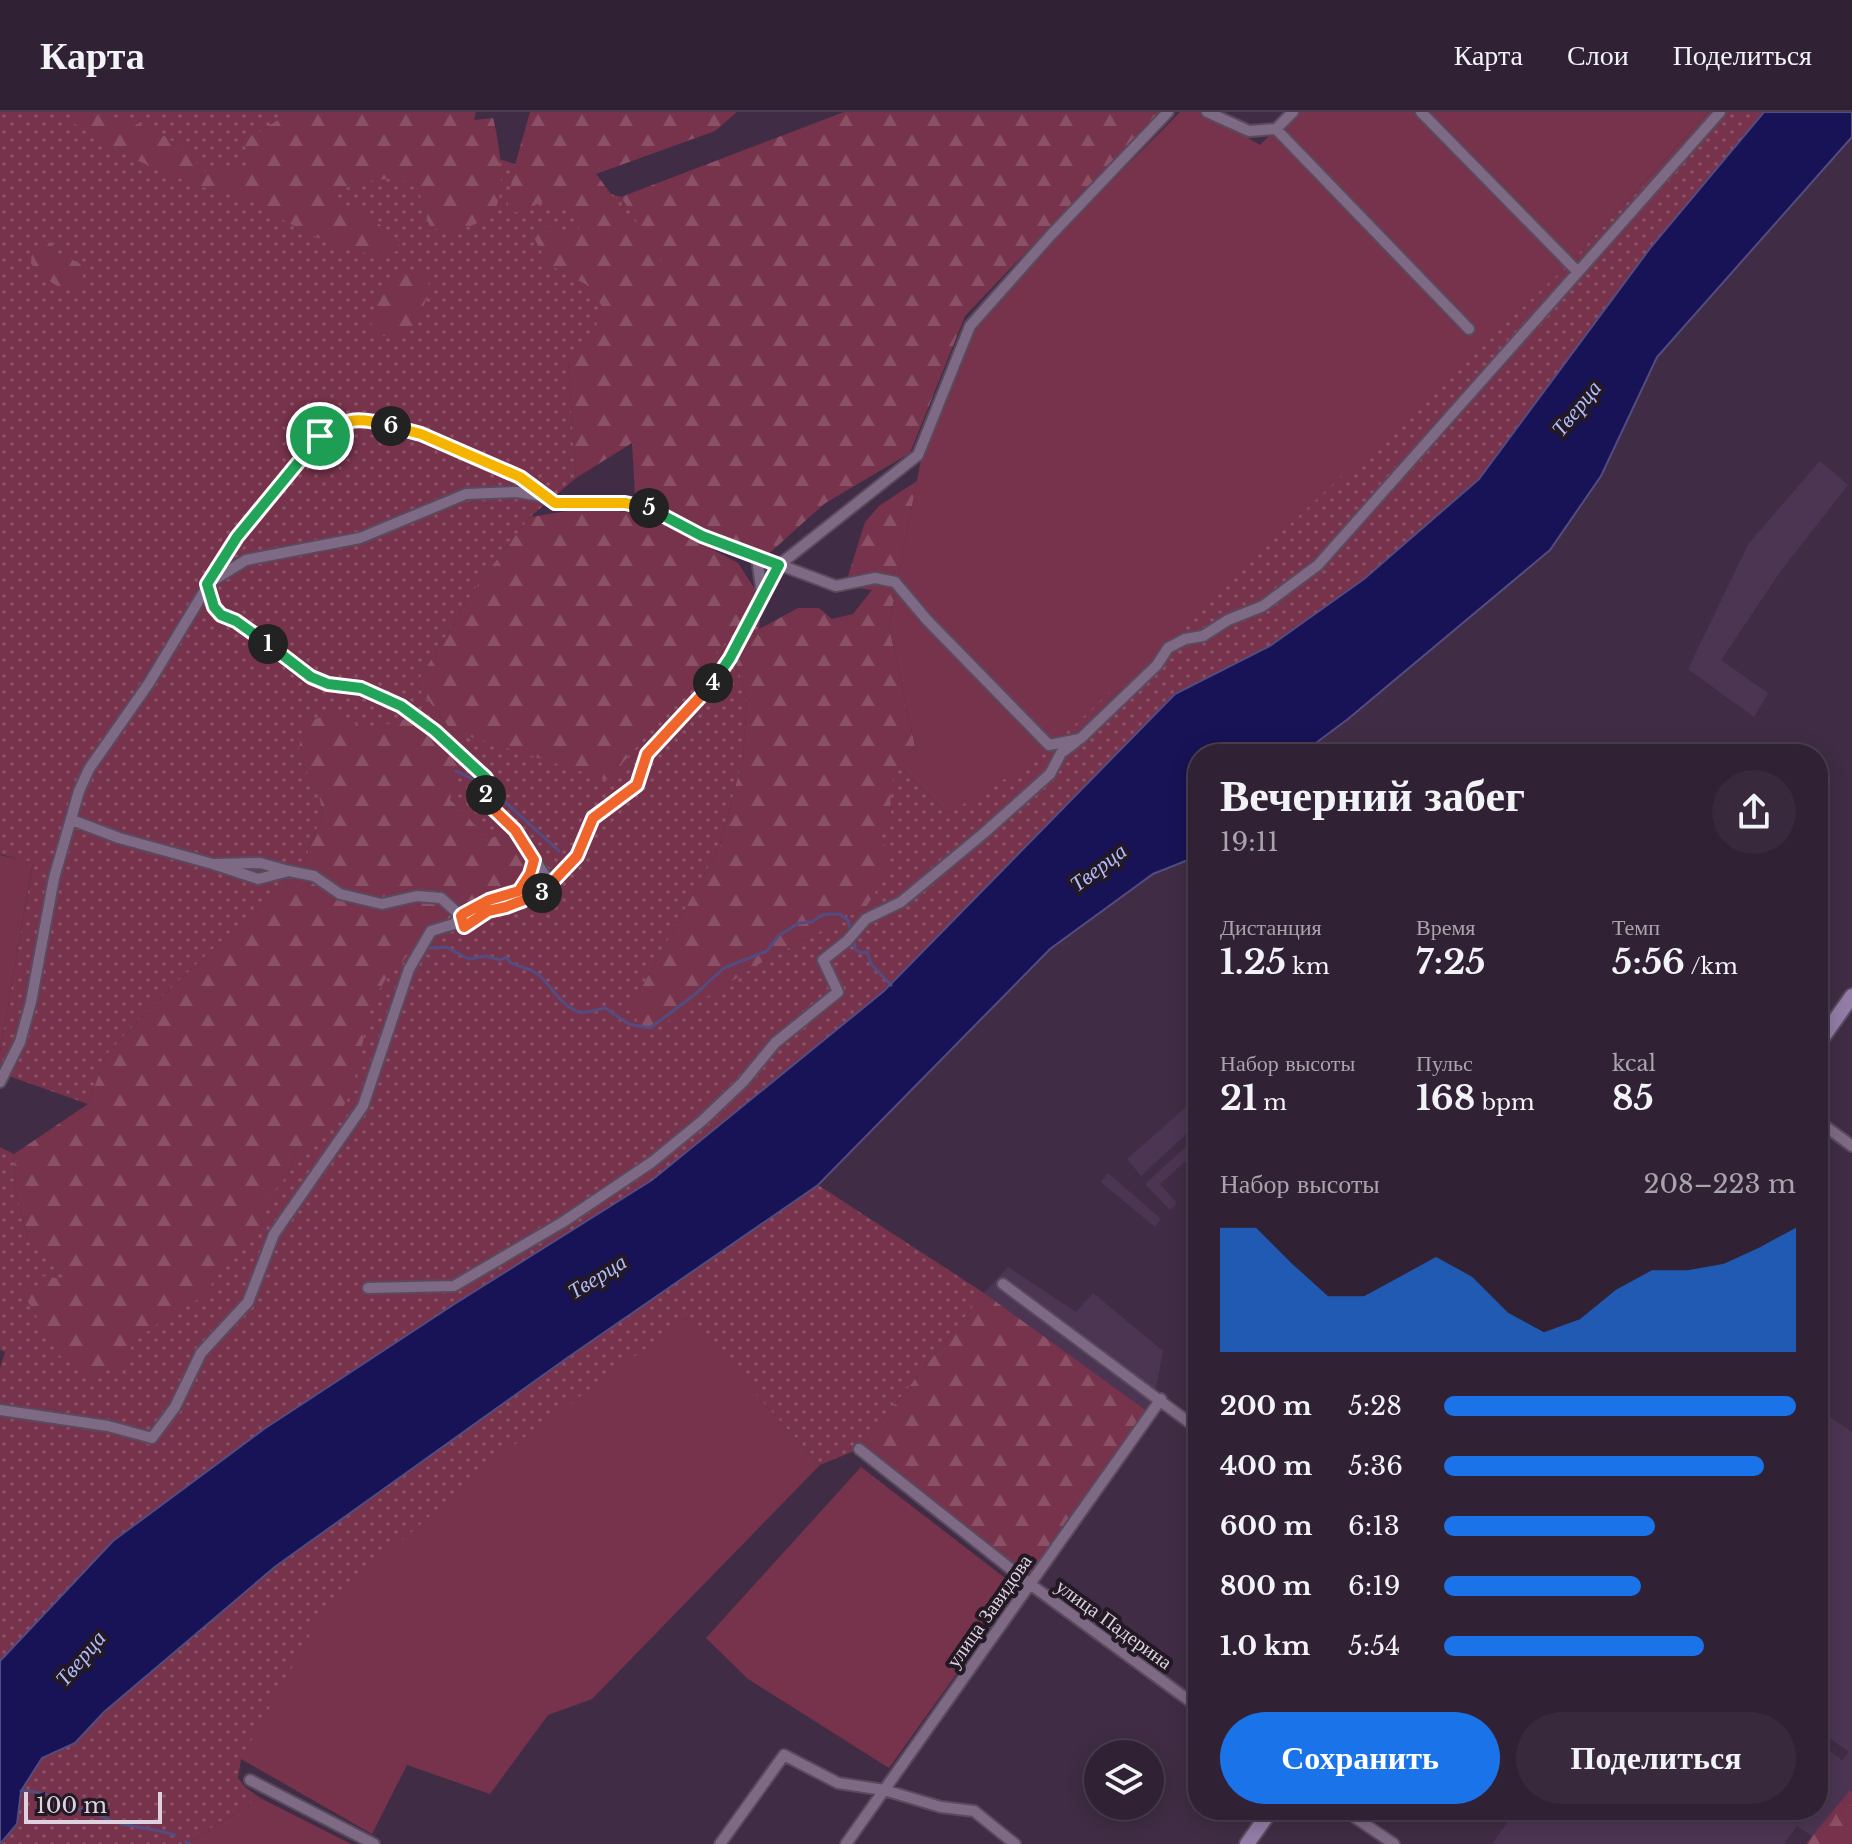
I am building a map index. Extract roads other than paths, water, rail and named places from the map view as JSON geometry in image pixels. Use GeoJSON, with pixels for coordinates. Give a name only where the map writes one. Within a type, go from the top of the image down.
{"type":"FeatureCollection","features":[{"type":"Feature","properties":{"kind":"main road"},"geometry":{"type":"LineString","coordinates":[[1828,1030],[1852,996]]}},
{"type":"Feature","properties":{"kind":"main road"},"geometry":{"type":"LineString","coordinates":[[1247,1844],[1264,1820]]}},
{"type":"Feature","properties":{"kind":"street"},"geometry":{"type":"LineString","coordinates":[[213,864],[260,863],[314,876],[340,894],[382,904],[417,896],[441,898],[461,916],[464,927],[488,911],[542,893],[577,856],[593,818],[637,785],[647,754],[708,691],[730,658],[779,565],[918,455],[970,326],[1050,236],[1168,112]]}},
{"type":"Feature","properties":{"kind":"street"},"geometry":{"type":"LineString","coordinates":[[1207,112],[1249,131],[1276,129],[1293,112]]}},
{"type":"Feature","properties":{"kind":"street"},"geometry":{"type":"LineString","coordinates":[[1421,112],[1578,272]]}},
{"type":"Feature","properties":{"kind":"street"},"geometry":{"type":"LineString","coordinates":[[368,1288],[454,1286],[563,1222],[652,1162],[713,1112],[775,1043],[838,992],[823,960],[847,941],[866,919],[901,902],[1050,774],[1061,753],[1080,739],[1157,665],[1168,648],[1185,639],[1203,636],[1228,620],[1263,606],[1318,565],[1720,112]]}},
{"type":"Feature","properties":{"kind":"street"},"geometry":{"type":"LineString","coordinates":[[1276,129],[1469,329]]}},
{"type":"Feature","properties":{"kind":"street"},"geometry":{"type":"LineString","coordinates":[[0,1082],[20,1042],[31,1002],[54,878],[79,791],[89,769],[149,683],[237,537],[315,440],[343,422],[365,419],[421,434],[520,477],[555,503],[625,503],[648,507],[702,536],[836,586],[875,578],[895,582],[927,620],[1049,745],[1080,739]]}},
{"type":"Feature","properties":{"kind":"street"},"geometry":{"type":"LineString","coordinates":[[207,584],[246,560],[360,538],[466,494],[517,492],[543,496]]}},
{"type":"Feature","properties":{"kind":"street"},"geometry":{"type":"LineString","coordinates":[[757,558],[762,594]]}},
{"type":"Feature","properties":{"kind":"street"},"geometry":{"type":"LineString","coordinates":[[207,584],[214,607],[221,615],[236,621],[311,677],[328,684],[361,688],[385,698],[435,731],[486,778],[486,798],[491,807],[515,830],[550,883]]}},
{"type":"Feature","properties":{"kind":"street"},"geometry":{"type":"LineString","coordinates":[[72,820],[119,838],[258,879],[289,871]]}},
{"type":"Feature","properties":{"kind":"street"},"geometry":{"type":"LineString","coordinates":[[0,1410],[108,1426],[152,1438],[175,1407],[201,1353],[248,1302],[274,1234],[363,1106],[409,969],[431,931],[454,924],[461,916],[489,900],[519,891],[530,874],[534,860]]}},
{"type":"Feature","properties":{"kind":"street"},"geometry":{"type":"LineString","coordinates":[[1828,1128],[1852,1146]]}},
{"type":"Feature","properties":{"kind":"street"},"geometry":{"type":"LineString","coordinates":[[1003,1284],[1188,1421]]}},
{"type":"Feature","properties":{"kind":"street","name":"улица Завидова"},"geometry":{"type":"LineString","coordinates":[[846,1844],[1161,1399]]}},
{"type":"Feature","properties":{"kind":"street","name":"улица Падерина"},"geometry":{"type":"LineString","coordinates":[[859,1449],[1030,1584],[1188,1700]]}},
{"type":"Feature","properties":{"kind":"street"},"geometry":{"type":"LineString","coordinates":[[720,1844],[784,1755],[838,1783],[884,1790],[941,1807],[974,1811],[1015,1844]]}},
{"type":"Feature","properties":{"kind":"street"},"geometry":{"type":"LineString","coordinates":[[250,1780],[374,1844]]}},
{"type":"Feature","properties":{"kind":"street"},"geometry":{"type":"LineString","coordinates":[[1359,1820],[1394,1844]]}},
{"type":"Feature","properties":{"kind":"water","name":"Тверца"},"geometry":{"type":"Polygon","coordinates":[[[1764,112],[1852,112],[1852,137],[1657,357],[1601,476],[1550,550],[1314,744],[1188,744],[1188,860],[1153,874],[1050,949],[818,1185],[567,1358],[276,1566],[104,1712],[75,1743],[42,1758],[21,1791],[17,1824],[0,1844],[0,1661],[113,1541],[264,1429],[652,1180],[884,991],[1175,694],[1270,646],[1364,579],[1479,479],[1651,247],[1764,112]]]}},
{"type":"Feature","properties":{"kind":"waterway"},"geometry":{"type":"LineString","coordinates":[[456,771],[481,783]]}},
{"type":"Feature","properties":{"kind":"waterway"},"geometry":{"type":"LineString","coordinates":[[489,787],[559,851]]}},
{"type":"Feature","properties":{"kind":"waterway"},"geometry":{"type":"LineString","coordinates":[[430,948],[446,947],[469,959],[486,956],[500,960],[506,957],[511,963],[540,976],[573,1010],[585,1012],[605,1008],[629,1024],[650,1028],[724,968],[767,951],[778,936],[799,923],[812,922],[822,915],[839,914],[848,920],[851,933]]}},
{"type":"Feature","properties":{"kind":"waterway"},"geometry":{"type":"LineString","coordinates":[[854,940],[855,949],[861,953],[867,952],[871,964],[891,985]]}},
{"type":"Feature","properties":{"kind":"waterway"},"geometry":{"type":"LineString","coordinates":[[21,1791],[48,1795],[70,1809],[175,1835]]}},
{"type":"Feature","properties":{"kind":"waterway"},"geometry":{"type":"LineString","coordinates":[[186,1842],[190,1844]]}}]}
